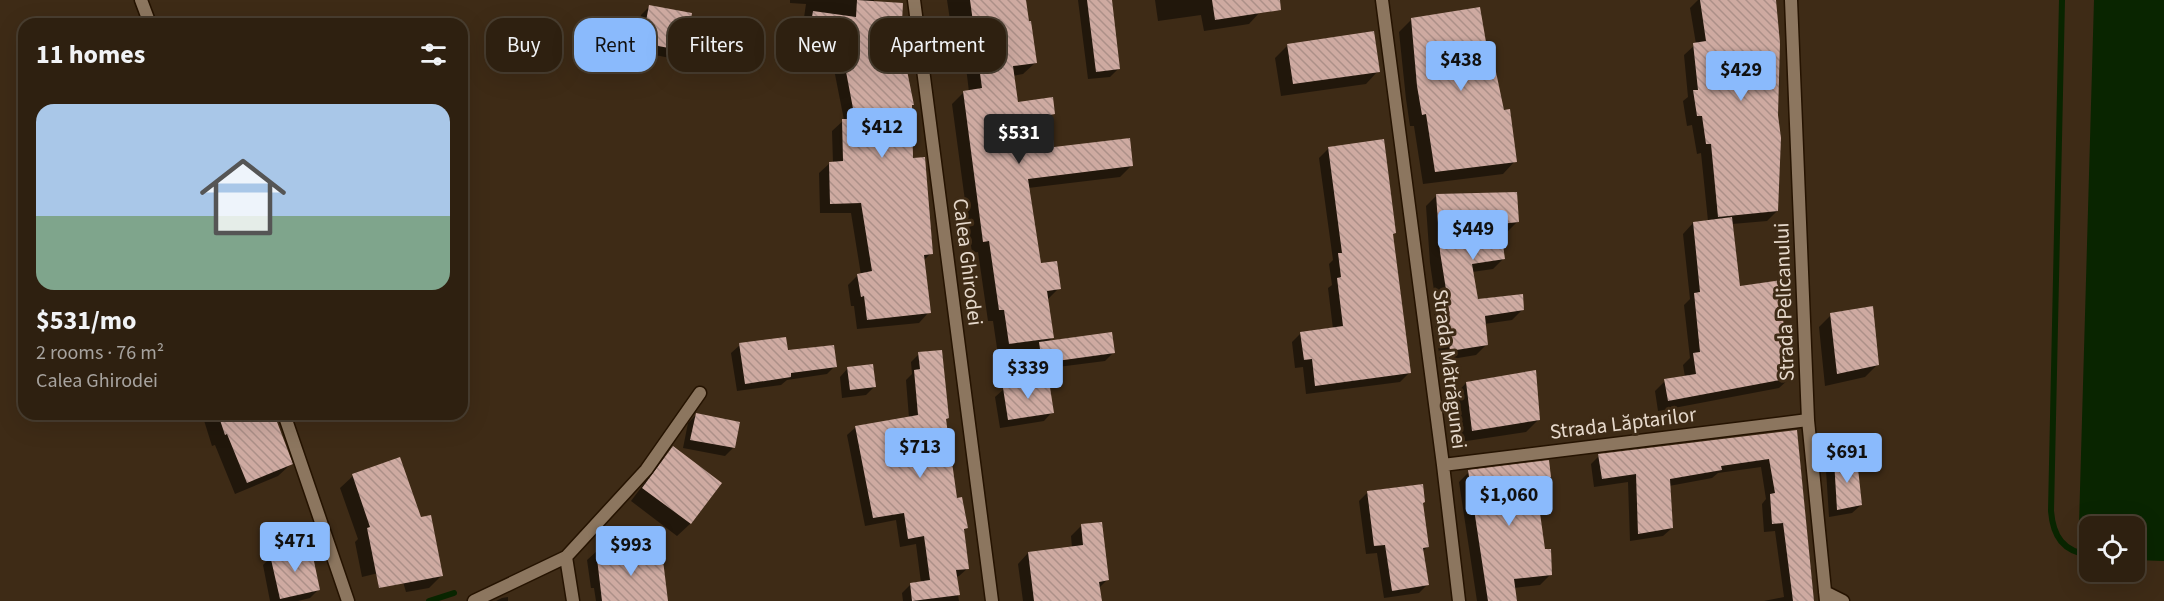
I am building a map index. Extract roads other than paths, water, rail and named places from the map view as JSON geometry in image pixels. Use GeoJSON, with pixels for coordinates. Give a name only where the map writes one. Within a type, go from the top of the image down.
{"type":"FeatureCollection","features":[{"type":"Feature","properties":{"kind":"street"},"geometry":{"type":"LineString","coordinates":[[141,0],[148,18]]}},
{"type":"Feature","properties":{"kind":"street","name":"Calea Ghirodei"},"geometry":{"type":"LineString","coordinates":[[914,0],[992,601]]}},
{"type":"Feature","properties":{"kind":"street","name":"Strada Mătrăgunei"},"geometry":{"type":"LineString","coordinates":[[1382,0],[1459,601]]}},
{"type":"Feature","properties":{"kind":"street","name":"Strada Pelicanului"},"geometry":{"type":"LineString","coordinates":[[1791,0],[1808,420],[1826,597]]}},
{"type":"Feature","properties":{"kind":"street"},"geometry":{"type":"LineString","coordinates":[[474,601],[566,557],[646,471],[700,393]]}},
{"type":"Feature","properties":{"kind":"street"},"geometry":{"type":"LineString","coordinates":[[286,420],[348,601]]}},
{"type":"Feature","properties":{"kind":"street","name":"Strada Lăptarilor"},"geometry":{"type":"LineString","coordinates":[[1443,465],[1808,420]]}},
{"type":"Feature","properties":{"kind":"street"},"geometry":{"type":"LineString","coordinates":[[566,557],[573,601]]}},
{"type":"Feature","properties":{"kind":"street"},"geometry":{"type":"LineString","coordinates":[[1826,597],[1843,601]]}},
{"type":"Feature","properties":{"kind":"waterway"},"geometry":{"type":"LineString","coordinates":[[2062,0],[2051,511],[2054,528],[2061,541],[2079,552]]}},
{"type":"Feature","properties":{"kind":"waterway"},"geometry":{"type":"LineString","coordinates":[[429,601],[454,593]]}}]}
